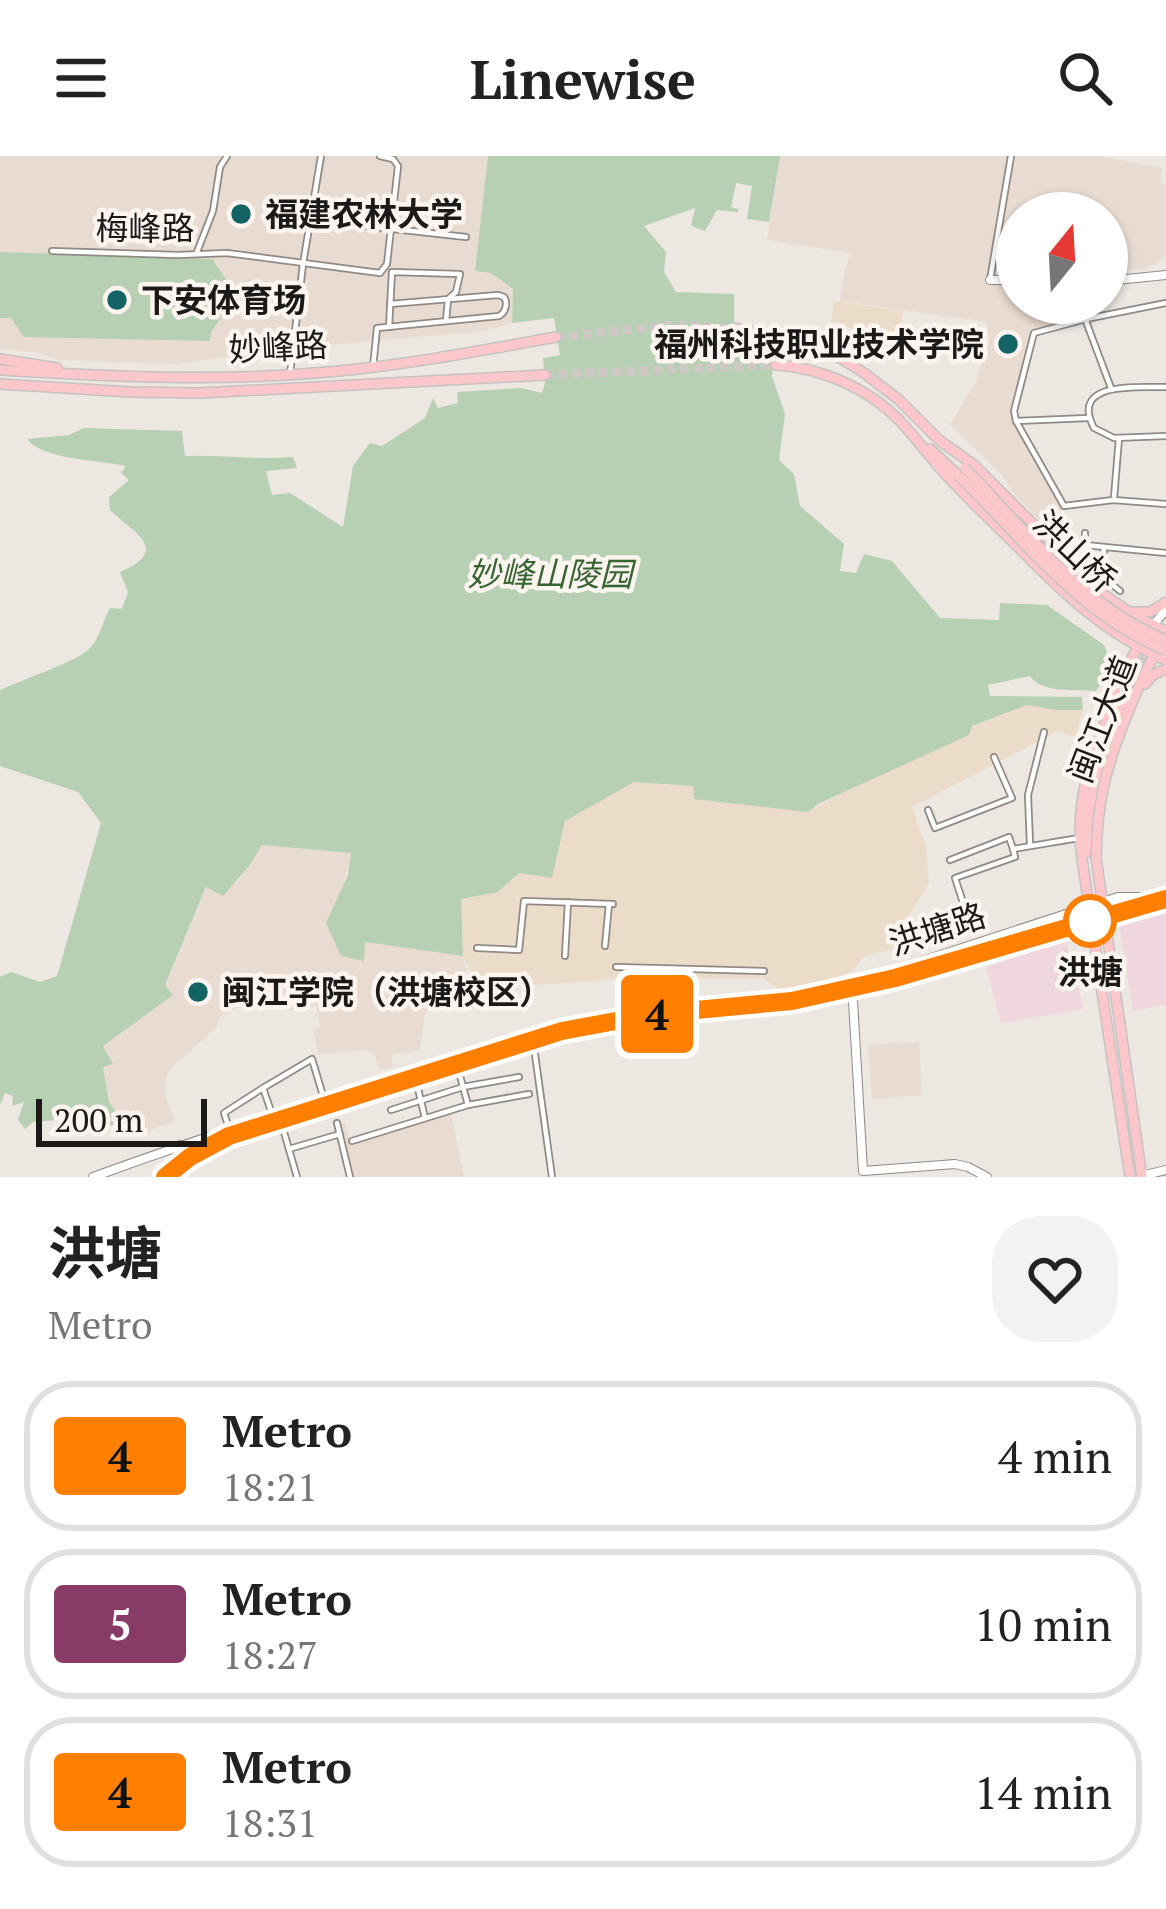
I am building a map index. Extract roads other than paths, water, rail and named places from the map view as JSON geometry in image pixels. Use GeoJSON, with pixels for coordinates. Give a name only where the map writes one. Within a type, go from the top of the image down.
{"type":"FeatureCollection","features":[{"type":"Feature","properties":{"kind":"main road"},"geometry":{"type":"LineString","coordinates":[[734,328],[786,338],[840,358],[898,399],[962,471]]}},
{"type":"Feature","properties":{"kind":"main road","name":"妙峰路"},"geometry":{"type":"LineString","coordinates":[[0,370],[172,378],[290,374],[374,367],[556,337]]}},
{"type":"Feature","properties":{"kind":"main road"},"geometry":{"type":"LineString","coordinates":[[0,359],[80,374]]}},
{"type":"Feature","properties":{"kind":"main road"},"geometry":{"type":"LineString","coordinates":[[776,365],[808,370],[868,395],[962,471],[1097,600],[1138,628],[1164,631]]}},
{"type":"Feature","properties":{"kind":"main road","name":"妙峰路"},"geometry":{"type":"LineString","coordinates":[[0,384],[200,393],[545,375]]}},
{"type":"Feature","properties":{"kind":"main road"},"geometry":{"type":"LineString","coordinates":[[899,421],[1059,590],[1103,626],[1166,660]]}},
{"type":"Feature","properties":{"kind":"main road"},"geometry":{"type":"LineString","coordinates":[[939,440],[974,465],[1103,594],[1164,631]]}},
{"type":"Feature","properties":{"kind":"main road","name":"洪山桥"},"geometry":{"type":"LineString","coordinates":[[962,471],[1091,606],[1133,635],[1166,650]]}},
{"type":"Feature","properties":{"kind":"main road"},"geometry":{"type":"LineString","coordinates":[[1128,611],[1150,612],[1166,606]]}},
{"type":"Feature","properties":{"kind":"main road"},"geometry":{"type":"LineString","coordinates":[[1137,1177],[1084,876],[1080,800],[1091,759],[1137,646],[1164,631]]}},
{"type":"Feature","properties":{"kind":"main road","name":"闽江大道"},"geometry":{"type":"LineString","coordinates":[[1137,1177],[1096,858],[1100,796],[1109,762],[1164,631]]}},
{"type":"Feature","properties":{"kind":"main road"},"geometry":{"type":"LineString","coordinates":[[1130,709],[1149,678],[1166,669]]}},
{"type":"Feature","properties":{"kind":"main road"},"geometry":{"type":"LineString","coordinates":[[1084,876],[1093,777],[1130,689],[1095,787],[1090,824],[1096,858]]}},
{"type":"Feature","properties":{"kind":"street"},"geometry":{"type":"LineString","coordinates":[[196,254],[211,219],[220,167],[227,156]]}},
{"type":"Feature","properties":{"kind":"street"},"geometry":{"type":"LineString","coordinates":[[290,374],[321,156]]}},
{"type":"Feature","properties":{"kind":"street"},"geometry":{"type":"LineString","coordinates":[[380,156],[398,164],[390,228]]}},
{"type":"Feature","properties":{"kind":"street"},"geometry":{"type":"LineString","coordinates":[[996,280],[990,280],[1011,156]]}},
{"type":"Feature","properties":{"kind":"street"},"geometry":{"type":"LineString","coordinates":[[330,222],[466,237]]}},
{"type":"Feature","properties":{"kind":"street","name":"梅峰路"},"geometry":{"type":"LineString","coordinates":[[52,251],[227,253],[380,273],[387,264],[390,228]]}},
{"type":"Feature","properties":{"kind":"street"},"geometry":{"type":"LineString","coordinates":[[388,327],[392,272],[460,274],[457,289],[448,299],[446,321]]}},
{"type":"Feature","properties":{"kind":"street"},"geometry":{"type":"LineString","coordinates":[[1128,279],[1166,275]]}},
{"type":"Feature","properties":{"kind":"street"},"geometry":{"type":"LineString","coordinates":[[374,367],[377,328],[499,316],[505,299],[390,304]]}},
{"type":"Feature","properties":{"kind":"street"},"geometry":{"type":"LineString","coordinates":[[1128,311],[1166,303]]}},
{"type":"Feature","properties":{"kind":"street"},"geometry":{"type":"LineString","coordinates":[[1067,324],[1034,333],[1014,411],[1016,421],[1064,506],[1113,500],[1166,505]]}},
{"type":"Feature","properties":{"kind":"street"},"geometry":{"type":"LineString","coordinates":[[1088,324],[1112,389]]}},
{"type":"Feature","properties":{"kind":"street"},"geometry":{"type":"LineString","coordinates":[[1166,387],[1112,389],[1096,395],[1088,418],[1098,432],[1119,438],[1166,436]]}},
{"type":"Feature","properties":{"kind":"street"},"geometry":{"type":"LineString","coordinates":[[1016,421],[1088,418]]}},
{"type":"Feature","properties":{"kind":"street"},"geometry":{"type":"LineString","coordinates":[[1113,500],[1119,438]]}},
{"type":"Feature","properties":{"kind":"street"},"geometry":{"type":"LineString","coordinates":[[1084,533],[1085,560],[1120,590]]}},
{"type":"Feature","properties":{"kind":"street"},"geometry":{"type":"LineString","coordinates":[[1085,545],[1166,553]]}},
{"type":"Feature","properties":{"kind":"street"},"geometry":{"type":"LineString","coordinates":[[1102,575],[1104,547]]}},
{"type":"Feature","properties":{"kind":"street"},"geometry":{"type":"LineString","coordinates":[[1085,560],[1103,561]]}},
{"type":"Feature","properties":{"kind":"street"},"geometry":{"type":"LineString","coordinates":[[1164,631],[1166,606]]}},
{"type":"Feature","properties":{"kind":"street"},"geometry":{"type":"LineString","coordinates":[[1030,846],[1028,795],[1044,732]]}},
{"type":"Feature","properties":{"kind":"street"},"geometry":{"type":"LineString","coordinates":[[928,810],[935,828],[1012,798],[994,757]]}},
{"type":"Feature","properties":{"kind":"street"},"geometry":{"type":"LineString","coordinates":[[950,860],[1009,837],[1016,857],[955,878],[973,933]]}},
{"type":"Feature","properties":{"kind":"street"},"geometry":{"type":"LineString","coordinates":[[1013,850],[1079,838]]}},
{"type":"Feature","properties":{"kind":"street","name":"洪塘路"},"geometry":{"type":"LineString","coordinates":[[93,1177],[324,1099],[645,1006],[772,1003],[852,984],[1118,897],[1166,897]]}},
{"type":"Feature","properties":{"kind":"street"},"geometry":{"type":"LineString","coordinates":[[477,948],[519,950],[524,901],[610,904],[605,946]]}},
{"type":"Feature","properties":{"kind":"street"},"geometry":{"type":"LineString","coordinates":[[566,956],[568,902]]}},
{"type":"Feature","properties":{"kind":"street"},"geometry":{"type":"LineString","coordinates":[[616,968],[764,971]]}},
{"type":"Feature","properties":{"kind":"street"},"geometry":{"type":"LineString","coordinates":[[852,984],[863,1171],[955,1164],[987,1177]]}},
{"type":"Feature","properties":{"kind":"street"},"geometry":{"type":"LineString","coordinates":[[532,1036],[551,1177]]}},
{"type":"Feature","properties":{"kind":"street"},"geometry":{"type":"LineString","coordinates":[[230,1131],[224,1113],[312,1059],[324,1099]]}},
{"type":"Feature","properties":{"kind":"street"},"geometry":{"type":"LineString","coordinates":[[414,1072],[425,1118]]}},
{"type":"Feature","properties":{"kind":"street"},"geometry":{"type":"LineString","coordinates":[[460,1076],[468,1105]]}},
{"type":"Feature","properties":{"kind":"street"},"geometry":{"type":"LineString","coordinates":[[391,1110],[463,1087],[519,1077]]}},
{"type":"Feature","properties":{"kind":"street"},"geometry":{"type":"LineString","coordinates":[[263,1088],[297,1177]]}},
{"type":"Feature","properties":{"kind":"street"},"geometry":{"type":"LineString","coordinates":[[352,1141],[468,1105],[529,1094]]}},
{"type":"Feature","properties":{"kind":"street"},"geometry":{"type":"LineString","coordinates":[[338,1123],[350,1176],[340,1177]]}},
{"type":"Feature","properties":{"kind":"street"},"geometry":{"type":"LineString","coordinates":[[289,1149],[340,1134]]}},
{"type":"Feature","properties":{"kind":"street"},"geometry":{"type":"LineString","coordinates":[[178,1177],[180,1145]]}},
{"type":"Feature","properties":{"kind":"street"},"geometry":{"type":"LineString","coordinates":[[1137,1177],[1166,1170]]}},
{"type":"Feature","properties":{"kind":"tunnel"},"geometry":{"type":"LineString","coordinates":[[556,337],[674,325],[734,328]]}},
{"type":"Feature","properties":{"kind":"tunnel"},"geometry":{"type":"LineString","coordinates":[[545,375],[776,365]]}},
{"type":"Feature","properties":{"kind":"tunnel"},"geometry":{"type":"LineString","coordinates":[[1128,689],[1149,649]]}},
{"type":"Feature","properties":{"kind":"metro line","name":"4"},"geometry":{"type":"LineString","coordinates":[[165,1177],[229,1136],[562,1031],[654,1014],[792,1001],[895,978],[1166,899]]}},
{"type":"Feature","properties":{"kind":"place","name":"福建农林大学"},"geometry":{"type":"Point","coordinates":[241,214]}},
{"type":"Feature","properties":{"kind":"place","name":"下安体育场"},"geometry":{"type":"Point","coordinates":[117,300]}},
{"type":"Feature","properties":{"kind":"place","name":"福州科技职业技术学院"},"geometry":{"type":"Point","coordinates":[1008,344]}},
{"type":"Feature","properties":{"kind":"place","name":"洪塘"},"geometry":{"type":"Point","coordinates":[1090,921]}},
{"type":"Feature","properties":{"kind":"place","name":"闽江学院（洪塘校区）"},"geometry":{"type":"Point","coordinates":[198,992]}},
{"type":"Feature","properties":{"kind":"park label","name":"妙峰山陵园"},"geometry":{"type":"Point","coordinates":[550,574]}}]}
